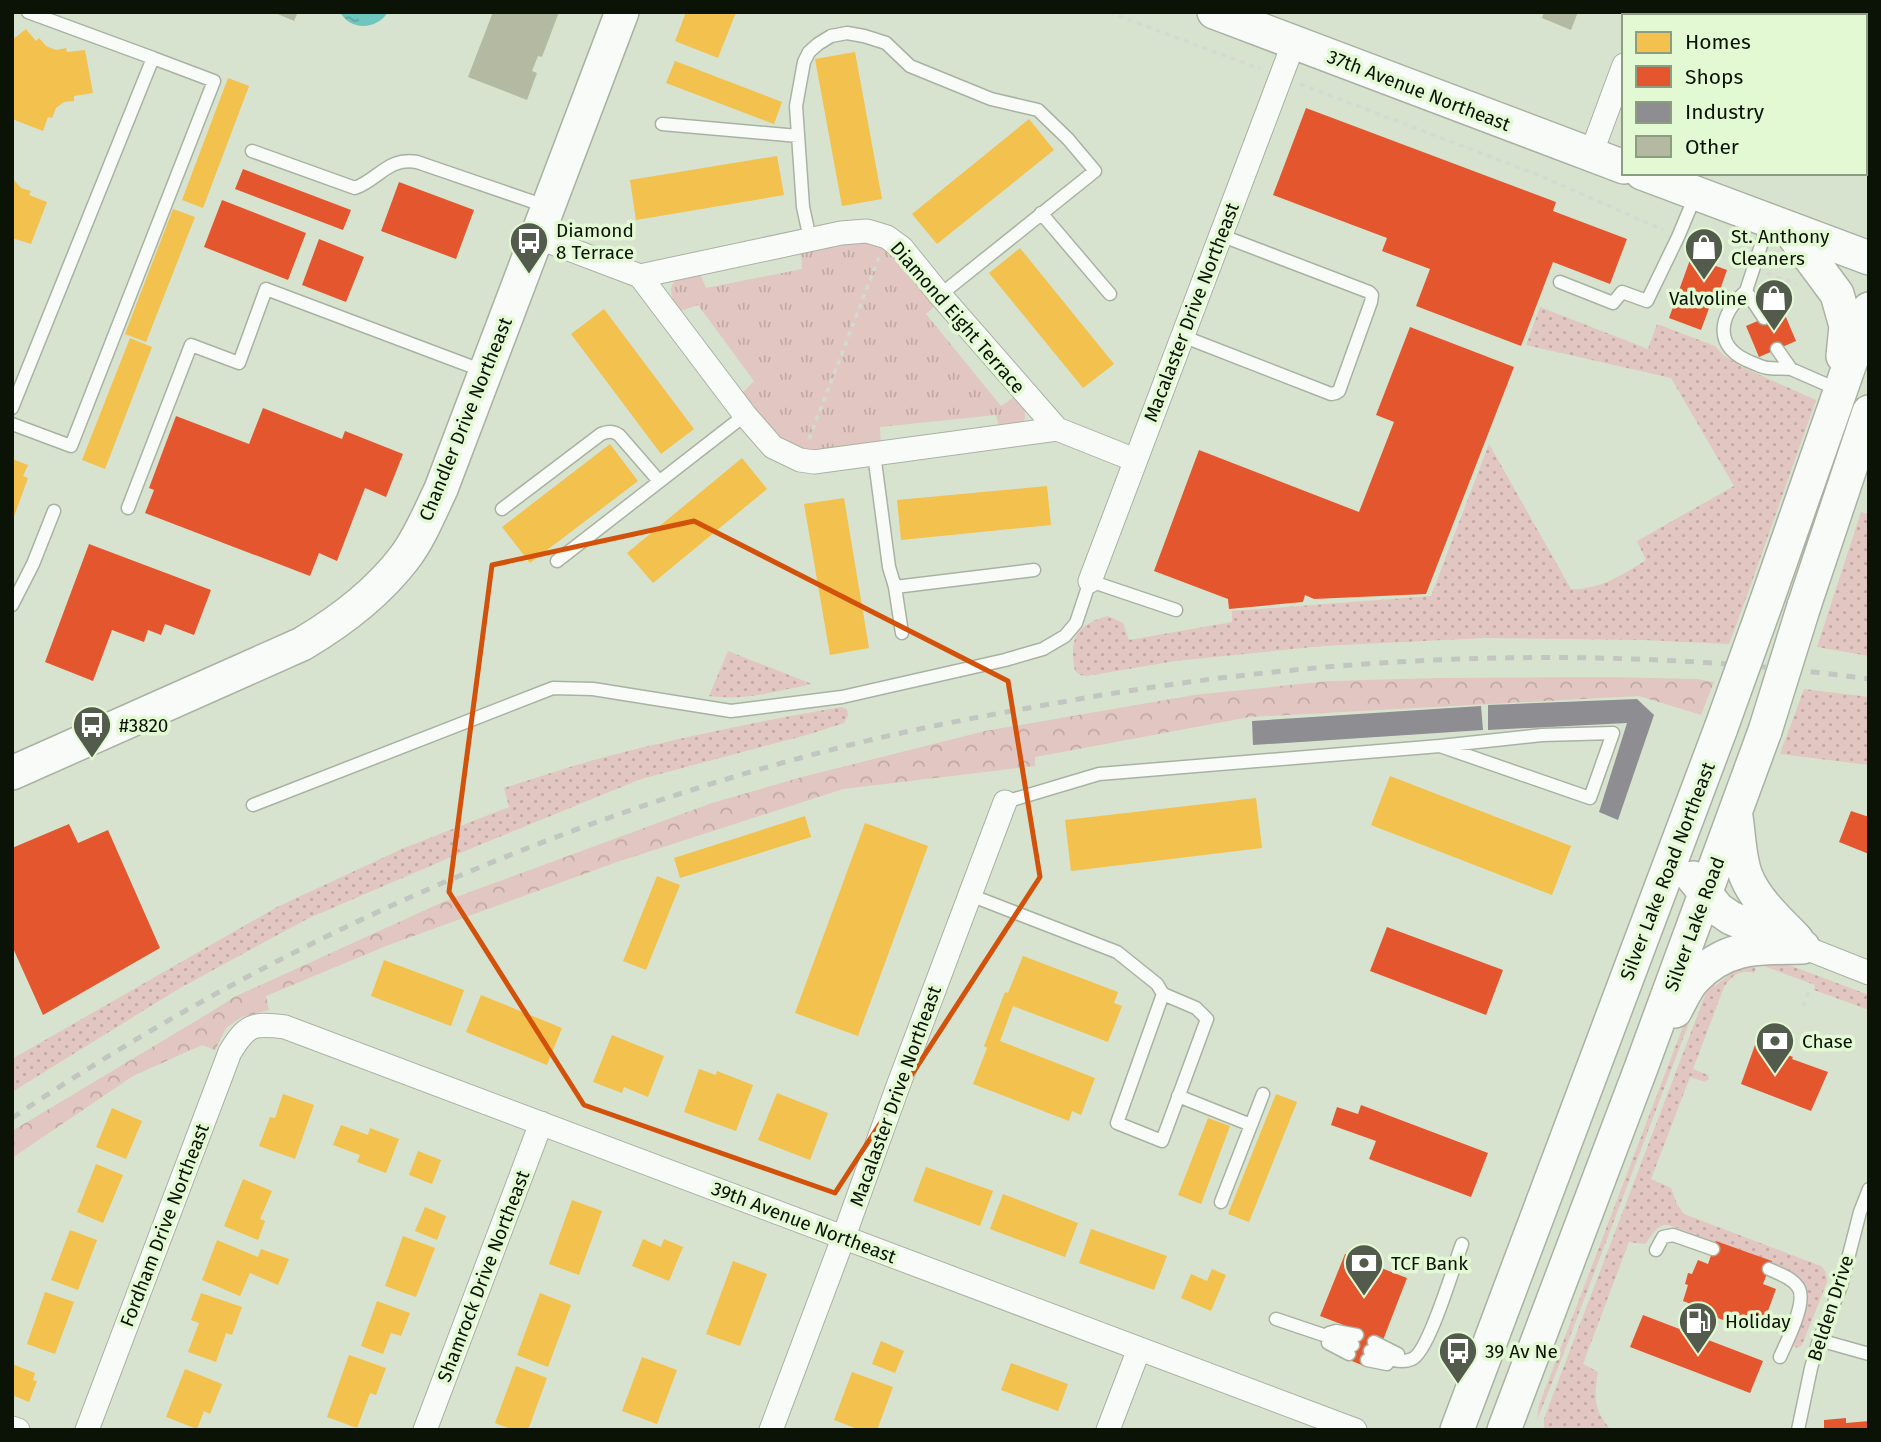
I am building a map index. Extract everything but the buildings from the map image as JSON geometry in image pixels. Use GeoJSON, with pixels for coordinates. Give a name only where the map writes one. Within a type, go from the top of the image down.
{"type":"FeatureCollection","features":[{"type":"Feature","properties":{"kind":"main road","name":"Chandler Drive Northeast"},"geometry":{"type":"LineString","coordinates":[[12,774],[302,645],[359,606],[406,556],[441,489],[622,12]]}},
{"type":"Feature","properties":{"kind":"main road","name":"37th Avenue Northeast"},"geometry":{"type":"LineString","coordinates":[[1214,12],[1622,166]]}},
{"type":"Feature","properties":{"kind":"main road"},"geometry":{"type":"LineString","coordinates":[[1647,175],[1869,258]]}},
{"type":"Feature","properties":{"kind":"main road"},"geometry":{"type":"LineString","coordinates":[[1779,224],[1827,279],[1841,304],[1846,326],[1840,390]]}},
{"type":"Feature","properties":{"kind":"main road","name":"Silver Lake Road Northeast"},"geometry":{"type":"LineString","coordinates":[[1457,1430],[1721,728],[1869,309]]}},
{"type":"Feature","properties":{"kind":"main road","name":"Silver Lake Road"},"geometry":{"type":"LineString","coordinates":[[1504,1430],[1736,813],[1869,412]]}},
{"type":"Feature","properties":{"kind":"main road"},"geometry":{"type":"LineString","coordinates":[[1736,813],[1742,864],[1749,883],[1803,947]]}},
{"type":"Feature","properties":{"kind":"main road"},"geometry":{"type":"LineString","coordinates":[[1683,828],[1690,874],[1718,909],[1731,918],[1803,947]]}},
{"type":"Feature","properties":{"kind":"main road"},"geometry":{"type":"LineString","coordinates":[[1641,1068],[1694,979],[1715,962],[1732,953],[1752,948],[1803,947]]}},
{"type":"Feature","properties":{"kind":"main road"},"geometry":{"type":"LineString","coordinates":[[1527,1430],[1528,1366]]}},
{"type":"Feature","properties":{"kind":"street","name":"Macalaster Drive Northeast"},"geometry":{"type":"LineString","coordinates":[[1090,581],[1294,42]]}},
{"type":"Feature","properties":{"kind":"street"},"geometry":{"type":"LineString","coordinates":[[1591,154],[1622,70]]}},
{"type":"Feature","properties":{"kind":"street","name":"Diamond Eight Terrace"},"geometry":{"type":"LineString","coordinates":[[640,276],[841,233],[867,230],[887,237],[902,248],[1057,429],[1135,460]]}},
{"type":"Feature","properties":{"kind":"street"},"geometry":{"type":"LineString","coordinates":[[537,237],[640,276],[745,415],[773,447],[800,460]]}},
{"type":"Feature","properties":{"kind":"street","name":"Diamond Eight Terrace"},"geometry":{"type":"LineString","coordinates":[[800,460],[814,462],[1057,429]]}},
{"type":"Feature","properties":{"kind":"street","name":"Macalaster Drive Northeast"},"geometry":{"type":"LineString","coordinates":[[771,1430],[1005,802]]}},
{"type":"Feature","properties":{"kind":"street"},"geometry":{"type":"LineString","coordinates":[[1803,947],[1869,973]]}},
{"type":"Feature","properties":{"kind":"street","name":"39th Avenue Northeast"},"geometry":{"type":"LineString","coordinates":[[251,1027],[285,1027],[1355,1430]]}},
{"type":"Feature","properties":{"kind":"street","name":"Fordham Drive Northeast"},"geometry":{"type":"LineString","coordinates":[[87,1430],[230,1052],[239,1037],[251,1027]]}},
{"type":"Feature","properties":{"kind":"street","name":"Shamrock Drive Northeast"},"geometry":{"type":"LineString","coordinates":[[425,1430],[541,1123]]}},
{"type":"Feature","properties":{"kind":"street"},"geometry":{"type":"LineString","coordinates":[[1108,1430],[1139,1349]]}},
{"type":"Feature","properties":{"kind":"street"},"geometry":{"type":"LineString","coordinates":[[12,1428],[18,1430]]}},
{"type":"Feature","properties":{"kind":"lane"},"geometry":{"type":"LineString","coordinates":[[12,424],[71,446],[214,81],[28,12]]}},
{"type":"Feature","properties":{"kind":"lane"},"geometry":{"type":"LineString","coordinates":[[810,239],[803,207],[796,106],[804,62],[809,52],[831,36],[847,33],[886,43],[910,66],[991,99],[1038,110],[1068,139],[1095,171],[940,295]]}},
{"type":"Feature","properties":{"kind":"lane"},"geometry":{"type":"LineString","coordinates":[[12,408],[153,58]]}},
{"type":"Feature","properties":{"kind":"lane"},"geometry":{"type":"LineString","coordinates":[[662,124],[798,136]]}},
{"type":"Feature","properties":{"kind":"lane"},"geometry":{"type":"LineString","coordinates":[[253,151],[355,188],[398,162],[408,160],[548,207]]}},
{"type":"Feature","properties":{"kind":"lane"},"geometry":{"type":"LineString","coordinates":[[1560,282],[1613,303],[1622,292],[1647,301],[1696,193]]}},
{"type":"Feature","properties":{"kind":"lane"},"geometry":{"type":"LineString","coordinates":[[1041,213],[1110,294]]}},
{"type":"Feature","properties":{"kind":"lane"},"geometry":{"type":"LineString","coordinates":[[1779,224],[1753,267],[1746,291],[1737,299],[1723,323],[1724,338],[1729,348],[1741,358],[1767,368],[1791,369],[1840,390]]}},
{"type":"Feature","properties":{"kind":"lane"},"geometry":{"type":"LineString","coordinates":[[1182,337],[1331,394],[1339,391],[1372,296],[1368,292],[1220,235]]}},
{"type":"Feature","properties":{"kind":"lane"},"geometry":{"type":"LineString","coordinates":[[128,508],[191,345],[239,363],[266,289],[486,372]]}},
{"type":"Feature","properties":{"kind":"lane"},"geometry":{"type":"LineString","coordinates":[[1746,291],[1764,318]]}},
{"type":"Feature","properties":{"kind":"lane"},"geometry":{"type":"LineString","coordinates":[[1777,349],[1791,369]]}},
{"type":"Feature","properties":{"kind":"lane"},"geometry":{"type":"LineString","coordinates":[[557,561],[745,415]]}},
{"type":"Feature","properties":{"kind":"lane"},"geometry":{"type":"LineString","coordinates":[[502,509],[607,432],[619,435],[659,481]]}},
{"type":"Feature","properties":{"kind":"lane"},"geometry":{"type":"LineString","coordinates":[[874,454],[889,567],[902,633]]}},
{"type":"Feature","properties":{"kind":"lane"},"geometry":{"type":"LineString","coordinates":[[12,606],[33,564],[54,511]]}},
{"type":"Feature","properties":{"kind":"lane"},"geometry":{"type":"LineString","coordinates":[[895,587],[1034,569]]}},
{"type":"Feature","properties":{"kind":"lane"},"geometry":{"type":"LineString","coordinates":[[253,805],[553,688],[593,689],[731,711],[842,697],[1043,649],[1065,636],[1076,623],[1090,581],[1176,610]]}},
{"type":"Feature","properties":{"kind":"lane"},"geometry":{"type":"LineString","coordinates":[[1005,802],[1099,774],[1542,735],[1613,733],[1590,798],[1440,746]]}},
{"type":"Feature","properties":{"kind":"lane"},"geometry":{"type":"LineString","coordinates":[[970,895],[1117,953],[1157,984],[1163,994],[1196,1008],[1207,1018],[1162,1141],[1117,1123],[1163,994]]}},
{"type":"Feature","properties":{"kind":"lane"},"geometry":{"type":"LineString","coordinates":[[1221,1202],[1263,1094]]}},
{"type":"Feature","properties":{"kind":"lane"},"geometry":{"type":"LineString","coordinates":[[1178,1096],[1251,1125]]}},
{"type":"Feature","properties":{"kind":"lane","name":"Belden Drive"},"geometry":{"type":"LineString","coordinates":[[1798,1430],[1819,1340],[1841,1286],[1860,1212],[1869,1189]]}},
{"type":"Feature","properties":{"kind":"lane"},"geometry":{"type":"LineString","coordinates":[[1656,1250],[1663,1237],[1673,1235],[1713,1249]]}},
{"type":"Feature","properties":{"kind":"lane"},"geometry":{"type":"LineString","coordinates":[[1370,1351],[1406,1361],[1418,1356],[1429,1337],[1462,1244]]}},
{"type":"Feature","properties":{"kind":"lane"},"geometry":{"type":"LineString","coordinates":[[1769,1269],[1797,1284],[1801,1293],[1801,1303],[1780,1357]]}},
{"type":"Feature","properties":{"kind":"lane"},"geometry":{"type":"LineString","coordinates":[[1276,1319],[1353,1345]]}},
{"type":"Feature","properties":{"kind":"lane"},"geometry":{"type":"LineString","coordinates":[[1819,1340],[1869,1354]]}},
{"type":"Feature","properties":{"kind":"path"},"geometry":{"type":"LineString","coordinates":[[1109,12],[1259,69]]}},
{"type":"Feature","properties":{"kind":"path"},"geometry":{"type":"LineString","coordinates":[[1308,87],[1541,176],[1678,237],[1799,285]]}},
{"type":"Feature","properties":{"kind":"path"},"geometry":{"type":"LineString","coordinates":[[800,460],[887,237]]}},
{"type":"Feature","properties":{"kind":"path"},"geometry":{"type":"LineString","coordinates":[[1803,1006],[1810,988]]}},
{"type":"Feature","properties":{"kind":"path"},"geometry":{"type":"LineString","coordinates":[[1787,1045],[1794,1028]]}},
{"type":"Feature","properties":{"kind":"path"},"geometry":{"type":"LineString","coordinates":[[1429,1337],[1457,1367]]}},
{"type":"Feature","properties":{"kind":"highlighted area"},"geometry":{"type":"Polygon","coordinates":[[[694,521],[1008,681],[1040,877],[835,1193],[584,1105],[449,892],[492,565],[694,521]]]}},
{"type":"Feature","properties":{"kind":"green space"},"geometry":{"type":"Polygon","coordinates":[[[852,241],[873,243],[894,253],[938,303],[926,314],[1001,406],[1016,396],[1025,411],[1024,422],[1000,430],[996,415],[880,427],[881,445],[824,451],[797,447],[784,441],[768,428],[742,393],[754,381],[698,305],[679,309],[671,288],[678,279],[699,271],[706,288],[802,269],[801,250],[852,241]]]}},
{"type":"Feature","properties":{"kind":"green space"},"geometry":{"type":"Polygon","coordinates":[[[1540,307],[1648,349],[1657,324],[1715,346],[1723,355],[1742,367],[1816,400],[1729,644],[1484,638],[1323,646],[1175,661],[1087,676],[1075,671],[1073,650],[1077,635],[1088,624],[1108,616],[1123,623],[1129,640],[1232,622],[1232,611],[1431,596],[1489,444],[1571,589],[1601,584],[1646,560],[1637,541],[1734,486],[1671,378],[1526,345],[1540,307]]]}},
{"type":"Feature","properties":{"kind":"green space"},"geometry":{"type":"Polygon","coordinates":[[[1861,512],[1869,514],[1869,656],[1817,647],[1861,512]]]}},
{"type":"Feature","properties":{"kind":"green space"},"geometry":{"type":"Polygon","coordinates":[[[728,651],[812,684],[748,696],[709,696],[728,651]]]}},
{"type":"Feature","properties":{"kind":"green space"},"geometry":{"type":"Polygon","coordinates":[[[1608,677],[1696,679],[1714,682],[1701,715],[1639,696],[1250,717],[1035,757],[1035,766],[843,789],[617,862],[386,946],[266,996],[269,1010],[242,1017],[226,1028],[215,1050],[202,1045],[133,1076],[12,1158],[12,1131],[234,997],[445,901],[712,803],[802,777],[985,731],[1194,695],[1329,681],[1608,677]]]}},
{"type":"Feature","properties":{"kind":"green space"},"geometry":{"type":"Polygon","coordinates":[[[1804,689],[1869,697],[1869,765],[1780,754],[1804,689]]]}},
{"type":"Feature","properties":{"kind":"green space"},"geometry":{"type":"Polygon","coordinates":[[[841,707],[847,709],[848,715],[844,723],[641,779],[309,918],[180,988],[12,1092],[12,1059],[277,907],[404,848],[509,807],[504,788],[589,761],[661,743],[841,707]]]}},
{"type":"Feature","properties":{"kind":"green space"},"geometry":{"type":"Polygon","coordinates":[[[1770,958],[1869,995],[1869,1010],[1814,990],[1815,985],[1753,962],[1770,958]]]}},
{"type":"Feature","properties":{"kind":"green space"},"geometry":{"type":"Polygon","coordinates":[[[1756,968],[1754,973],[1737,974],[1724,987],[1693,1069],[1708,1075],[1709,1079],[1705,1082],[1690,1077],[1651,1179],[1671,1188],[1684,1214],[1823,1268],[1827,1282],[1802,1345],[1797,1348],[1792,1344],[1805,1288],[1795,1274],[1771,1264],[1771,1261],[1717,1241],[1716,1243],[1669,1225],[1661,1226],[1645,1244],[1629,1242],[1583,1364],[1598,1372],[1596,1402],[1601,1416],[1611,1430],[1544,1430],[1548,1408],[1709,985],[1712,983],[1715,986],[1737,971],[1756,968]]]}},
{"type":"Feature","properties":{"kind":"green space"},"geometry":{"type":"Polygon","coordinates":[[[1703,986],[1537,1420],[1539,1405],[1687,1016],[1703,986]]]}},
{"type":"Feature","properties":{"kind":"water"},"geometry":{"type":"Polygon","coordinates":[[[340,12],[388,12],[377,22],[364,26],[350,23],[340,12]]]}},
{"type":"Feature","properties":{"kind":"railway"},"geometry":{"type":"LineString","coordinates":[[12,1118],[110,1055],[210,997],[419,893],[635,808],[746,773],[885,736],[1079,699],[1177,684],[1374,663],[1572,658],[1672,661],[1869,679]]}},
{"type":"Feature","properties":{"kind":"place","name":"Diamond 8 Terrace"},"geometry":{"type":"Point","coordinates":[529,275]}},
{"type":"Feature","properties":{"kind":"place","name":"St. Anthony Cleaners"},"geometry":{"type":"Point","coordinates":[1704,281]}},
{"type":"Feature","properties":{"kind":"place","name":"Valvoline"},"geometry":{"type":"Point","coordinates":[1774,332]}},
{"type":"Feature","properties":{"kind":"place","name":"#3820"},"geometry":{"type":"Point","coordinates":[92,759]}},
{"type":"Feature","properties":{"kind":"place","name":"Chase"},"geometry":{"type":"Point","coordinates":[1775,1075]}},
{"type":"Feature","properties":{"kind":"place","name":"TCF Bank"},"geometry":{"type":"Point","coordinates":[1364,1297]}},
{"type":"Feature","properties":{"kind":"place","name":"Holiday"},"geometry":{"type":"Point","coordinates":[1698,1355]}},
{"type":"Feature","properties":{"kind":"place","name":"39 Av Ne"},"geometry":{"type":"Point","coordinates":[1458,1385]}}]}
